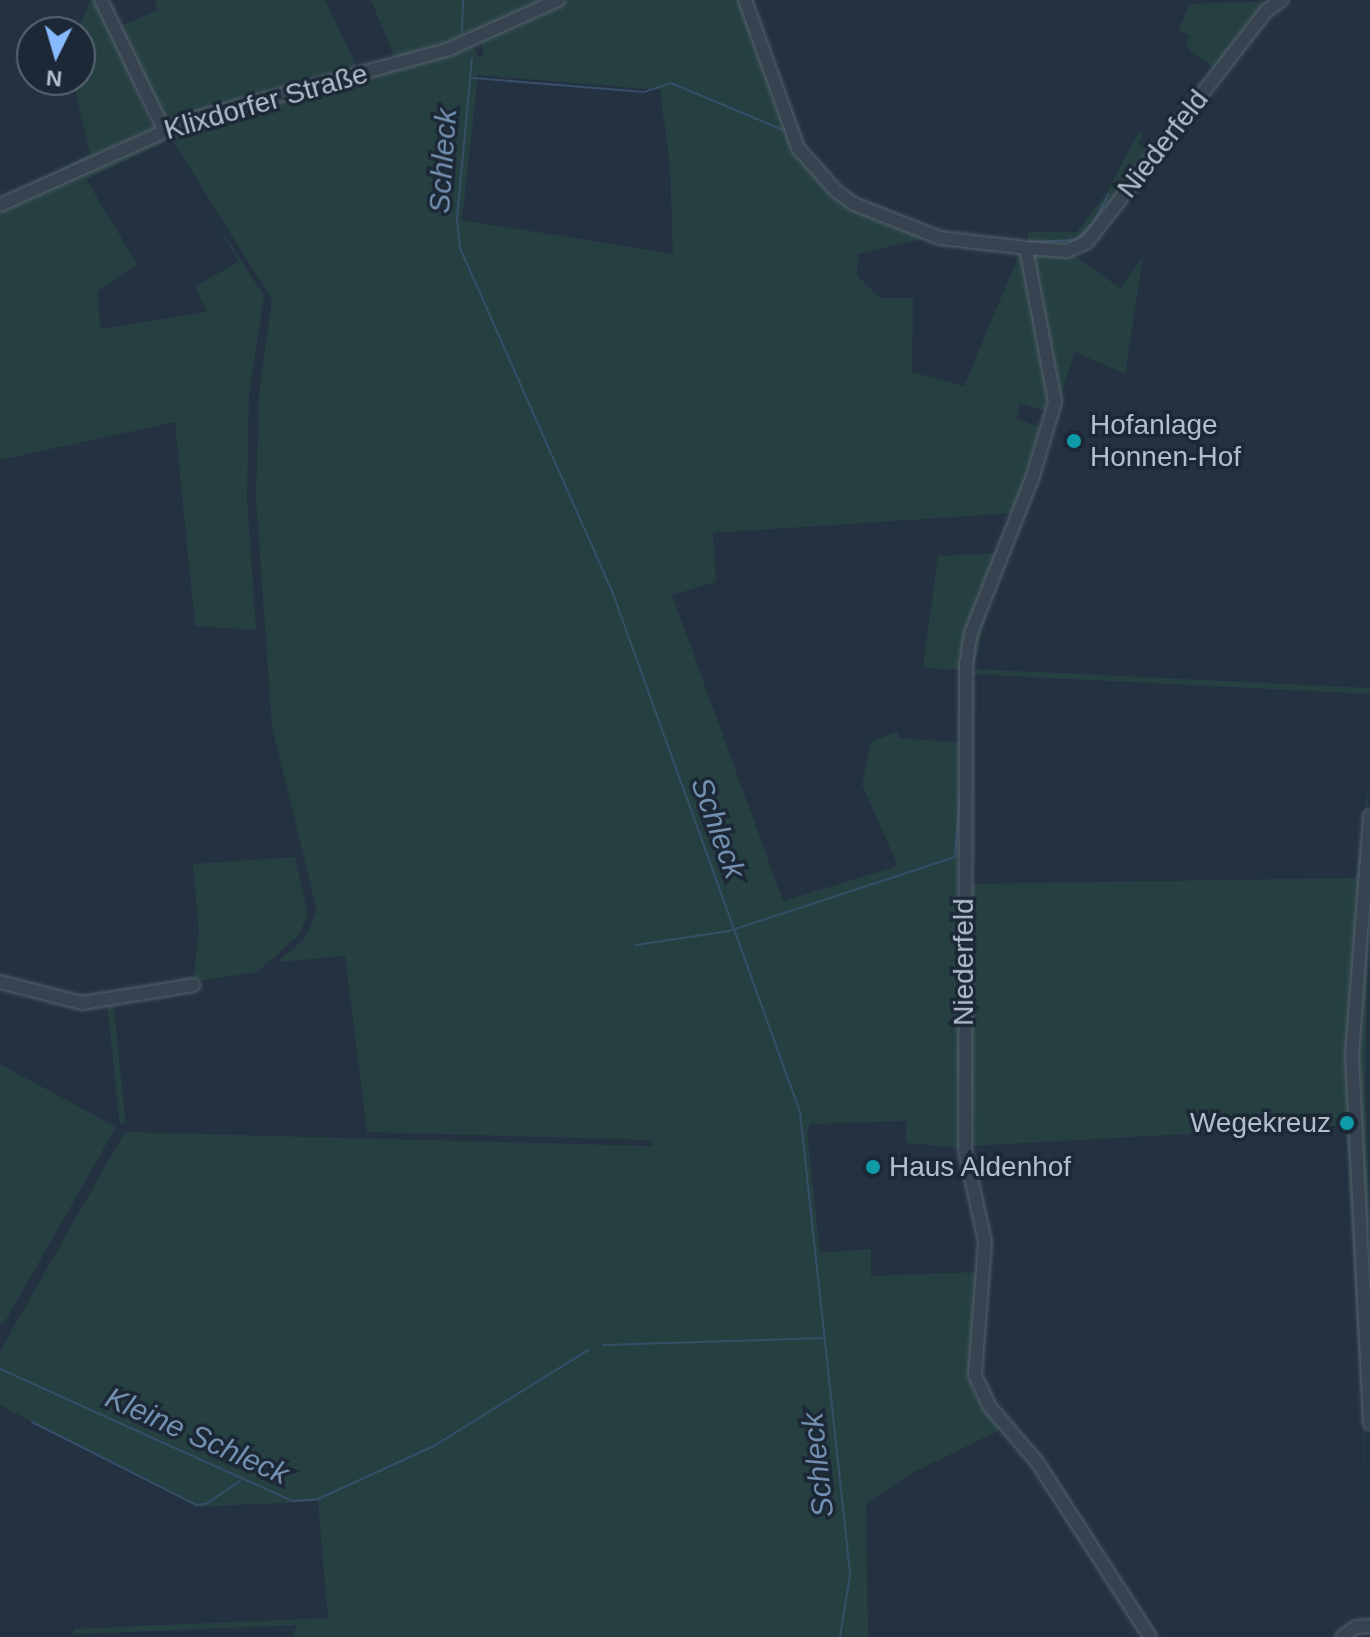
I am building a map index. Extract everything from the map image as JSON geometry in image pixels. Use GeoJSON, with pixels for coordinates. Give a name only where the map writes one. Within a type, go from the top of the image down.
{"type":"FeatureCollection","features":[{"type":"Feature","properties":{"kind":"street"},"geometry":{"type":"LineString","coordinates":[[101,0],[164,130]]}},
{"type":"Feature","properties":{"kind":"street","name":"Klixdorfer Straße"},"geometry":{"type":"LineString","coordinates":[[0,205],[164,130],[449,49],[493,33],[558,0]]}},
{"type":"Feature","properties":{"kind":"street","name":"Niederfeld"},"geometry":{"type":"LineString","coordinates":[[745,0],[798,148],[836,191],[854,204],[940,238],[1067,251],[1087,242],[1266,11],[1282,0]]}},
{"type":"Feature","properties":{"kind":"street","name":"Niederfeld"},"geometry":{"type":"LineString","coordinates":[[1026,248],[1055,402],[1032,479],[971,633],[966,663],[965,1150],[985,1242],[975,1375],[990,1407],[1037,1462],[1150,1637]]}},
{"type":"Feature","properties":{"kind":"street"},"geometry":{"type":"LineString","coordinates":[[1370,816],[1352,1055],[1370,1424]]}},
{"type":"Feature","properties":{"kind":"street"},"geometry":{"type":"LineString","coordinates":[[0,982],[82,1003],[194,985]]}},
{"type":"Feature","properties":{"kind":"street"},"geometry":{"type":"LineString","coordinates":[[1342,1637],[1356,1627],[1370,1626]]}},
{"type":"Feature","properties":{"kind":"green space"},"geometry":{"type":"Polygon","coordinates":[[[91,0],[98,0],[153,129],[0,200],[90,154],[77,96],[96,96],[96,16],[84,16],[91,0]]]}},
{"type":"Feature","properties":{"kind":"green space"},"geometry":{"type":"Polygon","coordinates":[[[155,0],[325,0],[357,67],[395,58],[371,0],[549,0],[470,37],[478,57],[484,55],[481,42],[567,0],[741,0],[790,136],[834,192],[930,237],[858,254],[857,276],[881,298],[913,298],[912,372],[964,386],[1021,250],[1049,394],[1045,411],[1020,403],[1016,419],[1041,427],[1014,513],[713,533],[716,582],[672,595],[783,901],[898,866],[862,784],[871,741],[898,732],[898,738],[963,743],[958,853],[962,1148],[906,1143],[906,1121],[810,1124],[807,1132],[820,1253],[871,1249],[871,1276],[978,1272],[970,1375],[975,1394],[1002,1429],[912,1473],[866,1504],[868,1637],[292,1637],[297,1625],[74,1634],[74,1629],[328,1618],[318,1501],[197,1507],[0,1405],[0,1351],[125,1132],[652,1146],[651,1140],[367,1132],[345,956],[278,962],[305,938],[317,911],[272,726],[256,499],[259,394],[272,300],[173,141],[173,130],[188,115],[165,124],[119,27],[158,10],[155,0]],[[478,75],[462,220],[673,254],[670,166],[660,90],[478,75]]]}},
{"type":"Feature","properties":{"kind":"green space"},"geometry":{"type":"Polygon","coordinates":[[[1270,1],[1216,70],[1192,52],[1186,44],[1189,35],[1179,30],[1189,4],[1270,1]]]}},
{"type":"Feature","properties":{"kind":"green space"},"geometry":{"type":"Polygon","coordinates":[[[1139,131],[1143,134],[1139,144],[1146,147],[1150,139],[1158,146],[1084,241],[1067,247],[1028,244],[1028,232],[1077,232],[1107,192],[1139,131]]]}},
{"type":"Feature","properties":{"kind":"green space"},"geometry":{"type":"Polygon","coordinates":[[[155,138],[166,142],[86,179],[137,264],[97,292],[101,329],[207,312],[195,287],[239,261],[205,205],[264,296],[249,394],[247,499],[256,630],[195,626],[175,422],[0,460],[0,210],[155,138]]]}},
{"type":"Feature","properties":{"kind":"green space"},"geometry":{"type":"Polygon","coordinates":[[[1031,251],[1071,253],[1120,288],[1143,257],[1125,374],[1075,352],[1061,394],[1031,251]]]}},
{"type":"Feature","properties":{"kind":"green space"},"geometry":{"type":"Polygon","coordinates":[[[1045,452],[991,594],[973,669],[1370,688],[1370,694],[972,674],[975,634],[1045,452]]]}},
{"type":"Feature","properties":{"kind":"green space"},"geometry":{"type":"Polygon","coordinates":[[[998,553],[964,670],[923,668],[938,556],[998,553]]]}},
{"type":"Feature","properties":{"kind":"green space"},"geometry":{"type":"Polygon","coordinates":[[[1370,777],[1350,1005],[1349,1125],[972,1146],[968,884],[1356,878],[1370,777]]]}},
{"type":"Feature","properties":{"kind":"green space"},"geometry":{"type":"Polygon","coordinates":[[[1370,838],[1365,1086],[1370,1228],[1363,1226],[1355,1072],[1370,838]]]}},
{"type":"Feature","properties":{"kind":"green space"},"geometry":{"type":"Polygon","coordinates":[[[295,857],[308,914],[299,935],[257,972],[193,982],[199,931],[193,864],[295,857]]]}},
{"type":"Feature","properties":{"kind":"green space"},"geometry":{"type":"Polygon","coordinates":[[[113,1002],[126,1123],[120,1124],[107,1003],[113,1002]]]}},
{"type":"Feature","properties":{"kind":"green space"},"geometry":{"type":"Polygon","coordinates":[[[0,1064],[116,1127],[3,1325],[0,1323],[0,1064]]]}},
{"type":"Feature","properties":{"kind":"green space"},"geometry":{"type":"Polygon","coordinates":[[[1346,1131],[1350,1134],[1370,1553],[1346,1131]]]}},
{"type":"Feature","properties":{"kind":"waterway","name":"Schleck"},"geometry":{"type":"LineString","coordinates":[[462,31],[463,0]]}},
{"type":"Feature","properties":{"kind":"waterway","name":"Schleck"},"geometry":{"type":"LineString","coordinates":[[472,59],[457,219],[460,248],[612,591],[800,1112],[850,1575],[840,1637]]}},
{"type":"Feature","properties":{"kind":"waterway"},"geometry":{"type":"LineString","coordinates":[[473,78],[644,92],[671,83],[786,131]]}},
{"type":"Feature","properties":{"kind":"waterway"},"geometry":{"type":"LineString","coordinates":[[1029,242],[1075,240],[1093,224],[1108,194]]}},
{"type":"Feature","properties":{"kind":"waterway"},"geometry":{"type":"LineString","coordinates":[[636,945],[729,931],[955,857],[960,793]]}},
{"type":"Feature","properties":{"kind":"waterway","name":"Kleine Schleck"},"geometry":{"type":"LineString","coordinates":[[603,1345],[825,1338]]}},
{"type":"Feature","properties":{"kind":"waterway","name":"Kleine Schleck"},"geometry":{"type":"LineString","coordinates":[[0,1369],[292,1501],[318,1499],[434,1446],[588,1350]]}},
{"type":"Feature","properties":{"kind":"waterway"},"geometry":{"type":"LineString","coordinates":[[32,1422],[196,1505],[206,1504],[240,1481]]}},
{"type":"Feature","properties":{"kind":"place","name":"Hofanlage Honnen-Hof"},"geometry":{"type":"Point","coordinates":[1074,441]}},
{"type":"Feature","properties":{"kind":"place","name":"Wegekreuz"},"geometry":{"type":"Point","coordinates":[1347,1123]}},
{"type":"Feature","properties":{"kind":"place","name":"Haus Aldenhof"},"geometry":{"type":"Point","coordinates":[873,1167]}}]}
